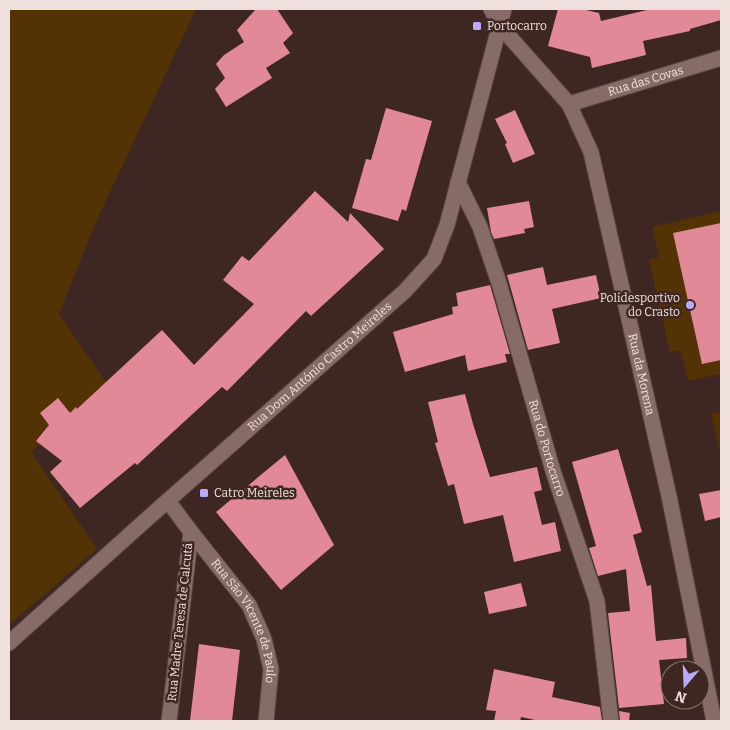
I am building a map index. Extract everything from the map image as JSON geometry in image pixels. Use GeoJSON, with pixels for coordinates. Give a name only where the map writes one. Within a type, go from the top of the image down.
{"type":"FeatureCollection","features":[{"type":"Feature","properties":{"kind":"street","name":"Rua da Morena"},"geometry":{"type":"LineString","coordinates":[[491,9],[500,26],[569,104],[591,152],[669,496],[714,721]]}},
{"type":"Feature","properties":{"kind":"street","name":"Rua Dom António Castro Meireles"},"geometry":{"type":"LineString","coordinates":[[9,643],[405,291],[434,259],[447,224],[504,9]]}},
{"type":"Feature","properties":{"kind":"street","name":"Rua das Covas"},"geometry":{"type":"LineString","coordinates":[[569,104],[721,58]]}},
{"type":"Feature","properties":{"kind":"street","name":"Rua do Portocarro"},"geometry":{"type":"LineString","coordinates":[[458,182],[480,227],[553,472],[597,601],[610,721]]}},
{"type":"Feature","properties":{"kind":"street","name":"Rua Madre Teresa de Calcutá"},"geometry":{"type":"LineString","coordinates":[[168,501],[191,532],[169,721]]}},
{"type":"Feature","properties":{"kind":"street","name":"Rua São Vicente de Paulo"},"geometry":{"type":"LineString","coordinates":[[191,532],[249,605],[264,639],[271,669],[266,721]]}},
{"type":"Feature","properties":{"kind":"shaded area"},"geometry":{"type":"Polygon","coordinates":[[[9,9],[196,9],[96,222],[59,314],[108,385],[31,452],[97,549],[9,625],[9,9]]]}},
{"type":"Feature","properties":{"kind":"shaded area","name":"Polidesportivo do Crasto"},"geometry":{"type":"Polygon","coordinates":[[[721,211],[721,374],[688,381],[680,350],[670,352],[649,260],[659,257],[652,227],[721,211]]]}},
{"type":"Feature","properties":{"kind":"shaded area"},"geometry":{"type":"Polygon","coordinates":[[[721,412],[721,456],[711,414],[721,412]]]}},
{"type":"Feature","properties":{"kind":"building"},"geometry":{"type":"Polygon","coordinates":[[[256,9],[277,9],[293,33],[283,43],[290,53],[266,68],[272,78],[226,107],[215,89],[225,78],[216,64],[224,55],[244,42],[237,30],[256,9]]]}},
{"type":"Feature","properties":{"kind":"building"},"geometry":{"type":"Polygon","coordinates":[[[558,9],[582,9],[599,13],[601,21],[651,9],[721,9],[721,20],[690,29],[690,31],[643,41],[646,55],[592,68],[590,57],[548,46],[558,9]]]}},
{"type":"Feature","properties":{"kind":"building"},"geometry":{"type":"Polygon","coordinates":[[[386,108],[432,121],[406,211],[402,209],[398,221],[352,208],[366,159],[371,160],[386,108]]]}},
{"type":"Feature","properties":{"kind":"building"},"geometry":{"type":"Polygon","coordinates":[[[515,110],[535,154],[513,163],[505,144],[507,143],[495,119],[515,110]]]}},
{"type":"Feature","properties":{"kind":"building"},"geometry":{"type":"Polygon","coordinates":[[[315,191],[348,222],[350,213],[384,249],[311,316],[306,311],[227,391],[222,387],[137,465],[135,463],[80,508],[50,472],[62,461],[36,441],[49,425],[40,413],[58,398],[70,413],[76,407],[77,409],[162,330],[194,365],[254,304],[223,280],[242,256],[249,261],[315,191]]]}},
{"type":"Feature","properties":{"kind":"building"},"geometry":{"type":"Polygon","coordinates":[[[529,201],[534,227],[524,229],[525,233],[494,239],[487,208],[529,201]]]}},
{"type":"Feature","properties":{"kind":"building"},"geometry":{"type":"Polygon","coordinates":[[[721,223],[721,360],[702,364],[673,233],[721,223]]]}},
{"type":"Feature","properties":{"kind":"building"},"geometry":{"type":"Polygon","coordinates":[[[543,267],[547,285],[596,275],[601,298],[552,309],[560,343],[528,350],[507,275],[543,267]]]}},
{"type":"Feature","properties":{"kind":"building"},"geometry":{"type":"Polygon","coordinates":[[[490,285],[510,354],[505,354],[507,362],[468,371],[465,355],[405,372],[393,332],[453,314],[452,307],[458,306],[456,293],[490,285]]]}},
{"type":"Feature","properties":{"kind":"building"},"geometry":{"type":"Polygon","coordinates":[[[465,394],[490,477],[537,467],[542,490],[534,492],[542,525],[555,522],[561,551],[514,562],[503,515],[464,524],[454,484],[448,486],[435,443],[438,442],[428,402],[465,394]]]}},
{"type":"Feature","properties":{"kind":"building"},"geometry":{"type":"Polygon","coordinates":[[[618,449],[642,532],[633,535],[647,586],[651,585],[656,641],[686,638],[687,658],[659,660],[660,704],[619,708],[608,613],[630,611],[626,569],[598,576],[589,548],[596,546],[572,462],[618,449]]]}},
{"type":"Feature","properties":{"kind":"building"},"geometry":{"type":"Polygon","coordinates":[[[285,455],[334,545],[281,590],[216,512],[285,455]]]}},
{"type":"Feature","properties":{"kind":"building"},"geometry":{"type":"Polygon","coordinates":[[[721,490],[721,517],[705,521],[699,494],[721,490]]]}},
{"type":"Feature","properties":{"kind":"building"},"geometry":{"type":"Polygon","coordinates":[[[521,583],[527,606],[489,614],[484,592],[521,583]]]}},
{"type":"Feature","properties":{"kind":"building"},"geometry":{"type":"Polygon","coordinates":[[[199,644],[240,650],[232,721],[190,721],[199,644]]]}},
{"type":"Feature","properties":{"kind":"building"},"geometry":{"type":"Polygon","coordinates":[[[494,669],[555,682],[552,697],[600,707],[602,721],[540,721],[521,717],[520,721],[494,721],[496,711],[486,710],[494,669]]]}},
{"type":"Feature","properties":{"kind":"building"},"geometry":{"type":"Polygon","coordinates":[[[619,711],[630,713],[629,721],[620,721],[619,711]]]}},
{"type":"Feature","properties":{"kind":"place","name":"Portocarro"},"geometry":{"type":"Point","coordinates":[477,26]}},
{"type":"Feature","properties":{"kind":"place","name":"Polidesportivo do Crasto"},"geometry":{"type":"Point","coordinates":[690,305]}},
{"type":"Feature","properties":{"kind":"place","name":"Catro Meireles"},"geometry":{"type":"Point","coordinates":[204,493]}}]}
